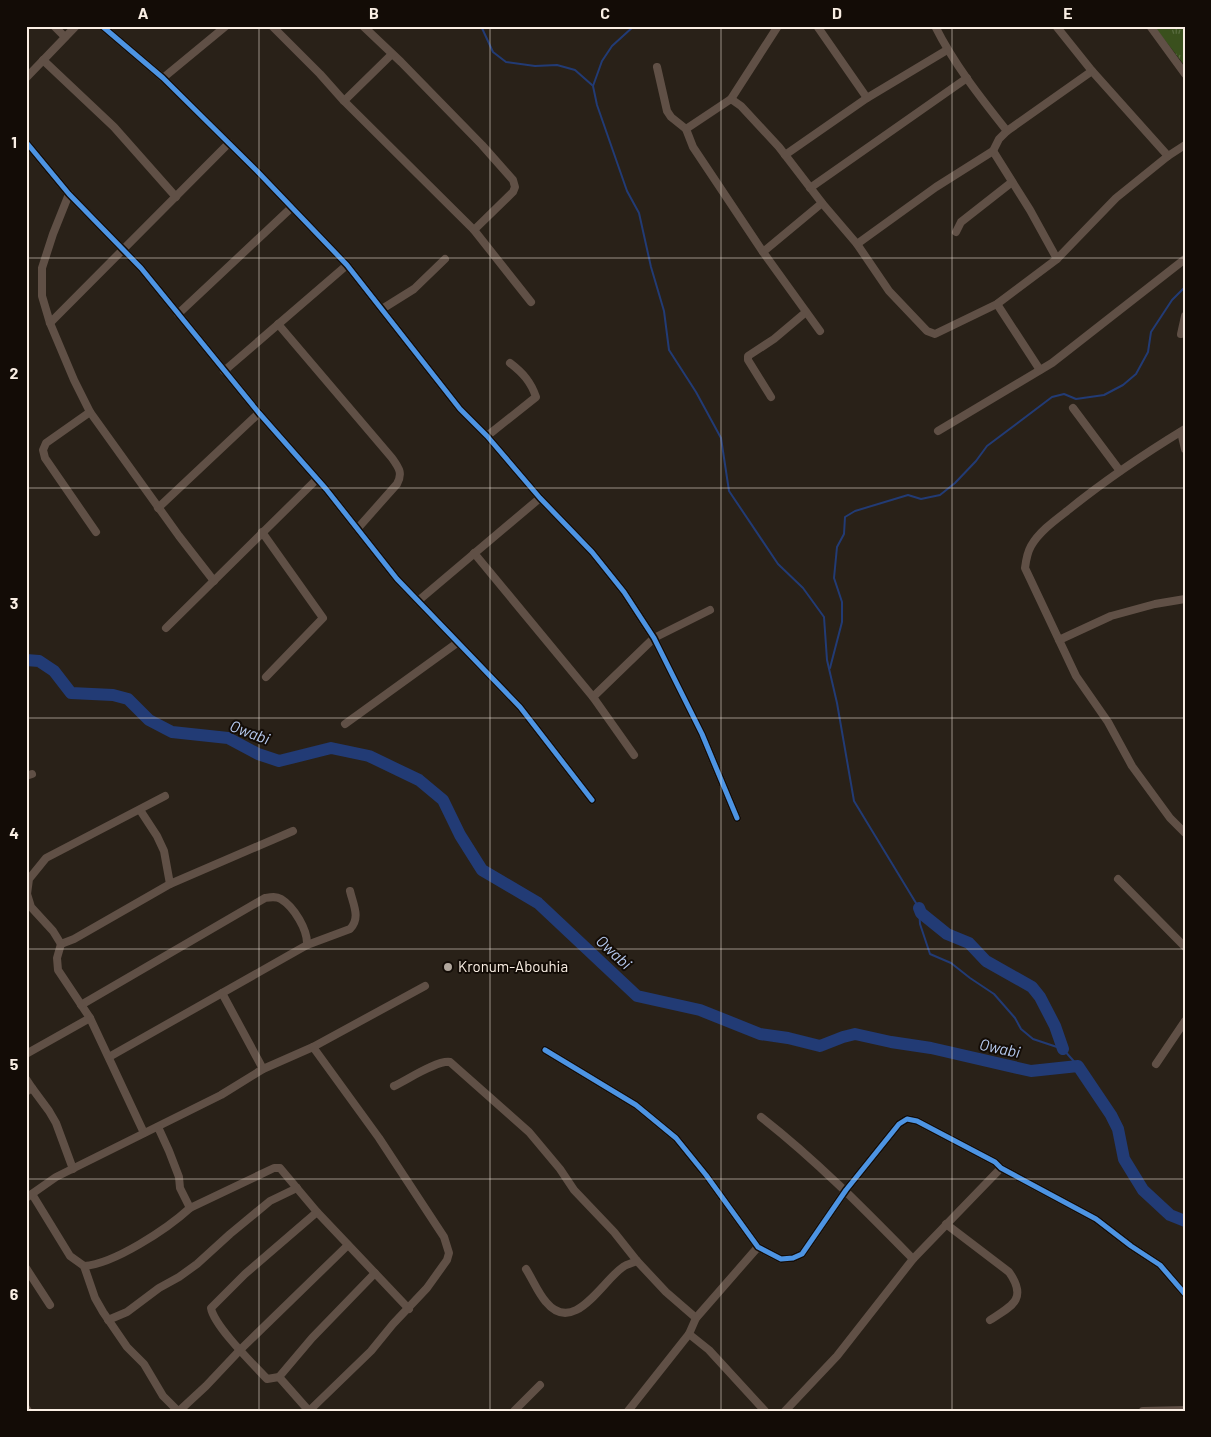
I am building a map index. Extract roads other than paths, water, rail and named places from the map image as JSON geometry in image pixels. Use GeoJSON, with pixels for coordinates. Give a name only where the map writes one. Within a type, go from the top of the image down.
{"type":"FeatureCollection","features":[{"type":"Feature","properties":{"kind":"street"},"geometry":{"type":"LineString","coordinates":[[54,26],[65,37]]}},
{"type":"Feature","properties":{"kind":"street"},"geometry":{"type":"LineString","coordinates":[[26,78],[76,26]]}},
{"type":"Feature","properties":{"kind":"street"},"geometry":{"type":"LineString","coordinates":[[102,26],[163,78],[347,265],[460,409],[487,436],[540,498],[592,552],[624,592],[654,638],[702,734],[737,818]]}},
{"type":"Feature","properties":{"kind":"street"},"geometry":{"type":"LineString","coordinates":[[163,78],[226,26]]}},
{"type":"Feature","properties":{"kind":"street"},"geometry":{"type":"LineString","coordinates":[[272,26],[344,101],[474,230],[531,302]]}},
{"type":"Feature","properties":{"kind":"street"},"geometry":{"type":"LineString","coordinates":[[363,26],[482,145],[513,180],[515,187],[513,192],[474,230]]}},
{"type":"Feature","properties":{"kind":"street"},"geometry":{"type":"LineString","coordinates":[[686,129],[731,99],[778,26]]}},
{"type":"Feature","properties":{"kind":"street"},"geometry":{"type":"LineString","coordinates":[[817,26],[866,98]]}},
{"type":"Feature","properties":{"kind":"street"},"geometry":{"type":"LineString","coordinates":[[935,26],[947,50],[1007,130]]}},
{"type":"Feature","properties":{"kind":"street"},"geometry":{"type":"LineString","coordinates":[[1056,26],[1092,71],[1168,156]]}},
{"type":"Feature","properties":{"kind":"street"},"geometry":{"type":"LineString","coordinates":[[1150,26],[1185,74]]}},
{"type":"Feature","properties":{"kind":"street"},"geometry":{"type":"LineString","coordinates":[[785,155],[866,98],[947,50]]}},
{"type":"Feature","properties":{"kind":"street"},"geometry":{"type":"LineString","coordinates":[[344,101],[392,54]]}},
{"type":"Feature","properties":{"kind":"street"},"geometry":{"type":"LineString","coordinates":[[43,60],[114,127],[176,197]]}},
{"type":"Feature","properties":{"kind":"street"},"geometry":{"type":"LineString","coordinates":[[657,67],[666,110],[671,117],[686,129],[693,147],[763,252],[820,331]]}},
{"type":"Feature","properties":{"kind":"street"},"geometry":{"type":"LineString","coordinates":[[857,244],[936,187],[993,151],[999,139],[1007,130],[1092,71]]}},
{"type":"Feature","properties":{"kind":"street"},"geometry":{"type":"LineString","coordinates":[[810,188],[967,78]]}},
{"type":"Feature","properties":{"kind":"street"},"geometry":{"type":"LineString","coordinates":[[731,99],[741,106],[785,155],[857,244],[889,291],[928,331],[935,334],[997,304],[1057,259],[1116,198],[1168,156],[1185,145]]}},
{"type":"Feature","properties":{"kind":"street"},"geometry":{"type":"LineString","coordinates":[[26,142],[69,194],[124,250],[259,414],[358,528],[397,579],[520,707],[592,800]]}},
{"type":"Feature","properties":{"kind":"street"},"geometry":{"type":"LineString","coordinates":[[50,323],[228,143]]}},
{"type":"Feature","properties":{"kind":"street"},"geometry":{"type":"LineString","coordinates":[[993,151],[1030,210],[1057,259]]}},
{"type":"Feature","properties":{"kind":"street"},"geometry":{"type":"LineString","coordinates":[[956,232],[961,222],[1012,182]]}},
{"type":"Feature","properties":{"kind":"street"},"geometry":{"type":"LineString","coordinates":[[69,194],[42,268],[42,296],[50,323],[90,412],[158,508],[214,581]]}},
{"type":"Feature","properties":{"kind":"street"},"geometry":{"type":"LineString","coordinates":[[763,252],[822,203]]}},
{"type":"Feature","properties":{"kind":"street"},"geometry":{"type":"LineString","coordinates":[[178,314],[291,208]]}},
{"type":"Feature","properties":{"kind":"street"},"geometry":{"type":"LineString","coordinates":[[382,309],[414,289],[445,259]]}},
{"type":"Feature","properties":{"kind":"street"},"geometry":{"type":"LineString","coordinates":[[938,431],[1052,363],[1185,259]]}},
{"type":"Feature","properties":{"kind":"street"},"geometry":{"type":"LineString","coordinates":[[224,371],[347,265]]}},
{"type":"Feature","properties":{"kind":"street"},"geometry":{"type":"LineString","coordinates":[[997,304],[1040,370]]}},
{"type":"Feature","properties":{"kind":"street"},"geometry":{"type":"LineString","coordinates":[[771,397],[748,360],[748,356],[774,339],[806,312]]}},
{"type":"Feature","properties":{"kind":"street"},"geometry":{"type":"LineString","coordinates":[[1181,334],[1185,316]]}},
{"type":"Feature","properties":{"kind":"street"},"geometry":{"type":"LineString","coordinates":[[278,324],[386,450],[400,470],[400,478],[397,484],[358,528]]}},
{"type":"Feature","properties":{"kind":"street"},"geometry":{"type":"LineString","coordinates":[[487,436],[536,397],[523,373],[510,363]]}},
{"type":"Feature","properties":{"kind":"street"},"geometry":{"type":"LineString","coordinates":[[1073,408],[1120,471]]}},
{"type":"Feature","properties":{"kind":"street"},"geometry":{"type":"LineString","coordinates":[[90,412],[46,443],[43,450],[45,458],[96,532]]}},
{"type":"Feature","properties":{"kind":"street"},"geometry":{"type":"LineString","coordinates":[[158,508],[259,414]]}},
{"type":"Feature","properties":{"kind":"street"},"geometry":{"type":"LineString","coordinates":[[1185,449],[1183,431],[1146,453],[1095,488],[1047,528],[1032,545],[1026,557],[1025,568],[1076,676],[1108,722],[1132,766],[1170,818],[1185,833]]}},
{"type":"Feature","properties":{"kind":"street"},"geometry":{"type":"LineString","coordinates":[[166,628],[317,479]]}},
{"type":"Feature","properties":{"kind":"street"},"geometry":{"type":"LineString","coordinates":[[418,601],[540,498]]}},
{"type":"Feature","properties":{"kind":"street"},"geometry":{"type":"LineString","coordinates":[[262,532],[290,574],[322,616],[322,619],[316,626],[266,677]]}},
{"type":"Feature","properties":{"kind":"street"},"geometry":{"type":"LineString","coordinates":[[474,553],[593,697],[634,756]]}},
{"type":"Feature","properties":{"kind":"street"},"geometry":{"type":"LineString","coordinates":[[1059,640],[1111,616],[1155,604],[1185,600]]}},
{"type":"Feature","properties":{"kind":"street"},"geometry":{"type":"LineString","coordinates":[[593,697],[654,638],[710,610]]}},
{"type":"Feature","properties":{"kind":"street"},"geometry":{"type":"LineString","coordinates":[[345,724],[457,643]]}},
{"type":"Feature","properties":{"kind":"street"},"geometry":{"type":"LineString","coordinates":[[62,944],[31,907],[27,894],[27,878],[46,858],[165,796]]}},
{"type":"Feature","properties":{"kind":"street"},"geometry":{"type":"LineString","coordinates":[[140,810],[157,836],[164,851],[170,884]]}},
{"type":"Feature","properties":{"kind":"street"},"geometry":{"type":"LineString","coordinates":[[144,1133],[90,1018],[58,970],[57,958],[62,944],[170,884],[293,831]]}},
{"type":"Feature","properties":{"kind":"street"},"geometry":{"type":"LineString","coordinates":[[1118,879],[1185,947]]}},
{"type":"Feature","properties":{"kind":"street"},"geometry":{"type":"LineString","coordinates":[[109,1057],[307,945],[350,929],[354,925],[356,917],[350,892]]}},
{"type":"Feature","properties":{"kind":"street"},"geometry":{"type":"LineString","coordinates":[[81,1005],[265,898],[275,897],[282,899],[292,909],[303,927],[308,939],[307,945]]}},
{"type":"Feature","properties":{"kind":"street"},"geometry":{"type":"LineString","coordinates":[[348,1245],[240,1350],[206,1386],[178,1411],[163,1396],[144,1364],[127,1347],[108,1320],[95,1298],[84,1266],[70,1256],[29,1196],[44,1184],[221,1095],[264,1069],[314,1047],[425,986]]}},
{"type":"Feature","properties":{"kind":"street"},"geometry":{"type":"LineString","coordinates":[[222,993],[264,1069]]}},
{"type":"Feature","properties":{"kind":"street"},"geometry":{"type":"LineString","coordinates":[[26,1054],[90,1018]]}},
{"type":"Feature","properties":{"kind":"street"},"geometry":{"type":"LineString","coordinates":[[1156,1064],[1185,1021]]}},
{"type":"Feature","properties":{"kind":"street"},"geometry":{"type":"LineString","coordinates":[[278,1377],[309,1411],[371,1351],[393,1324],[409,1309],[447,1260],[449,1253],[444,1237],[379,1138],[314,1047]]}},
{"type":"Feature","properties":{"kind":"street"},"geometry":{"type":"LineString","coordinates":[[544,1050],[636,1105],[676,1138],[706,1175],[758,1247],[781,1259],[793,1258],[802,1254],[846,1190],[899,1124],[907,1119],[917,1121],[995,1162],[1001,1168],[1096,1219],[1160,1265],[1185,1294]]}},
{"type":"Feature","properties":{"kind":"street"},"geometry":{"type":"LineString","coordinates":[[394,1086],[433,1067],[450,1062],[529,1132],[560,1169],[574,1190],[614,1232],[637,1261],[666,1292],[696,1318]]}},
{"type":"Feature","properties":{"kind":"street"},"geometry":{"type":"LineString","coordinates":[[26,1079],[29,1090],[52,1117],[73,1169]]}},
{"type":"Feature","properties":{"kind":"street"},"geometry":{"type":"LineString","coordinates":[[761,1117],[798,1146],[846,1190],[913,1259]]}},
{"type":"Feature","properties":{"kind":"street"},"geometry":{"type":"LineString","coordinates":[[158,1127],[169,1150],[180,1188],[190,1208]]}},
{"type":"Feature","properties":{"kind":"street"},"geometry":{"type":"LineString","coordinates":[[84,1266],[102,1263],[138,1244],[190,1208],[276,1167],[280,1168],[317,1212],[409,1309]]}},
{"type":"Feature","properties":{"kind":"street"},"geometry":{"type":"LineString","coordinates":[[785,1411],[837,1356],[913,1259],[1001,1168]]}},
{"type":"Feature","properties":{"kind":"street"},"geometry":{"type":"LineString","coordinates":[[108,1320],[127,1312],[159,1288],[179,1277],[197,1264],[270,1201],[297,1188]]}},
{"type":"Feature","properties":{"kind":"street"},"geometry":{"type":"LineString","coordinates":[[317,1212],[245,1274],[211,1308],[220,1325],[267,1379],[278,1377],[312,1338],[375,1273]]}},
{"type":"Feature","properties":{"kind":"street"},"geometry":{"type":"LineString","coordinates":[[946,1224],[1009,1272],[1016,1283],[1018,1293],[1015,1303],[990,1320]]}},
{"type":"Feature","properties":{"kind":"street"},"geometry":{"type":"LineString","coordinates":[[628,1411],[689,1334],[696,1318],[758,1247]]}},
{"type":"Feature","properties":{"kind":"street"},"geometry":{"type":"LineString","coordinates":[[526,1269],[547,1303],[558,1312],[570,1313],[582,1307],[624,1266],[637,1261]]}},
{"type":"Feature","properties":{"kind":"street"},"geometry":{"type":"LineString","coordinates":[[26,1268],[50,1305]]}},
{"type":"Feature","properties":{"kind":"street"},"geometry":{"type":"LineString","coordinates":[[689,1334],[709,1350],[765,1411]]}},
{"type":"Feature","properties":{"kind":"street"},"geometry":{"type":"LineString","coordinates":[[514,1411],[540,1385]]}},
{"type":"Feature","properties":{"kind":"street"},"geometry":{"type":"LineString","coordinates":[[636,1402],[638,1411]]}},
{"type":"Feature","properties":{"kind":"street"},"geometry":{"type":"LineString","coordinates":[[1143,1411],[1185,1410]]}},
{"type":"Feature","properties":{"kind":"waterway"},"geometry":{"type":"LineString","coordinates":[[481,26],[493,52],[506,62],[535,66],[557,65],[575,70],[592,85]]}},
{"type":"Feature","properties":{"kind":"waterway"},"geometry":{"type":"LineString","coordinates":[[634,26],[612,46],[602,61],[593,86],[597,105],[627,191],[639,213],[651,267],[664,311],[669,350],[696,392],[721,438],[729,491],[778,564],[803,588],[824,617],[827,660],[837,703],[854,801],[919,908],[920,924],[930,954],[951,963],[994,994],[1015,1018],[1021,1029],[1033,1039],[1063,1049],[1078,1066]]}},
{"type":"Feature","properties":{"kind":"waterway"},"geometry":{"type":"LineString","coordinates":[[830,668],[842,622],[842,602],[834,578],[837,547],[844,534],[845,517],[855,511],[908,495],[921,499],[940,495],[955,483],[987,446],[1052,397],[1064,394],[1076,399],[1104,395],[1123,385],[1136,374],[1148,352],[1151,332],[1172,300],[1185,287]]}},
{"type":"Feature","properties":{"kind":"waterway","name":"Owabi"},"geometry":{"type":"LineString","coordinates":[[26,660],[39,661],[54,671],[71,693],[113,695],[128,699],[149,720],[172,732],[228,738],[258,754],[279,761],[331,748],[369,756],[419,780],[443,800],[460,835],[482,870],[538,903],[637,996],[700,1010],[760,1034],[788,1038],[820,1046],[855,1034],[931,1048],[1031,1071],[1078,1066],[1111,1115],[1118,1129],[1124,1159],[1143,1190],[1170,1215],[1185,1221]]}},
{"type":"Feature","properties":{"kind":"waterway"},"geometry":{"type":"LineString","coordinates":[[919,908],[921,913],[947,934],[969,943],[986,961],[1032,987],[1040,997],[1055,1026],[1063,1049]]}},
{"type":"Feature","properties":{"kind":"place","name":"Kronum-Abouhia"},"geometry":{"type":"Point","coordinates":[448,967]}}]}
